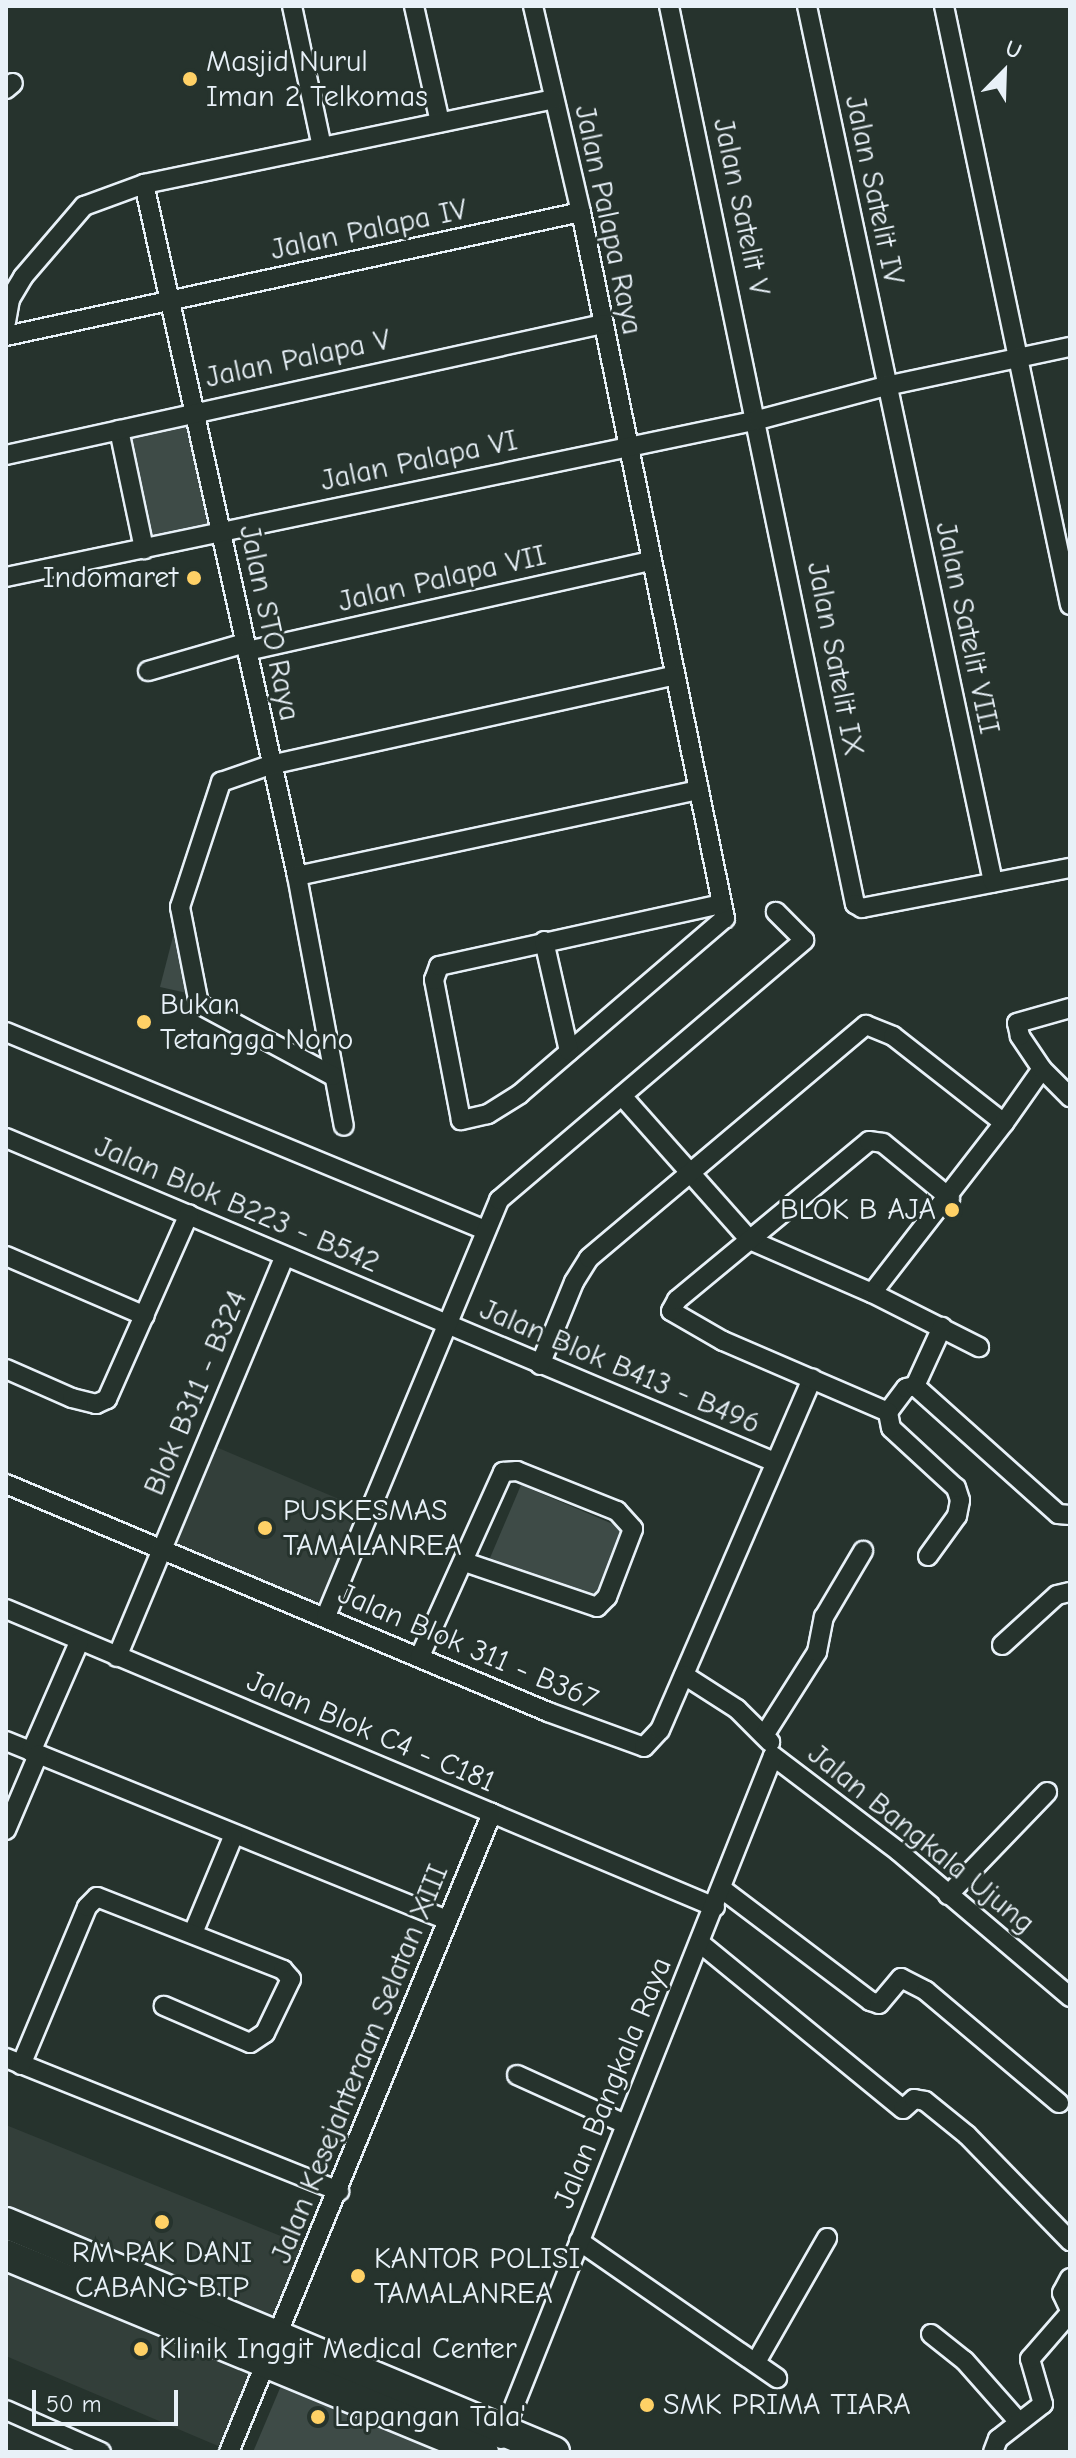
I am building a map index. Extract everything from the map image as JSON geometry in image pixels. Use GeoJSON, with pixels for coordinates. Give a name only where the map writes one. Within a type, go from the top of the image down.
{"type":"FeatureCollection","features":[{"type":"Feature","properties":{"kind":"main road"},"geometry":{"type":"LineString","coordinates":[[6,2223],[275,2350],[494,2445],[554,2452]]}},
{"type":"Feature","properties":{"kind":"main road"},"geometry":{"type":"LineString","coordinates":[[6,2255],[275,2350]]}},
{"type":"Feature","properties":{"kind":"street"},"geometry":{"type":"LineString","coordinates":[[292,6],[322,147]]}},
{"type":"Feature","properties":{"kind":"street"},"geometry":{"type":"LineString","coordinates":[[414,6],[440,122]]}},
{"type":"Feature","properties":{"kind":"street","name":"Jalan Palapa Raya"},"geometry":{"type":"LineString","coordinates":[[533,6],[581,212],[649,561],[721,904]]}},
{"type":"Feature","properties":{"kind":"street","name":"Jalan Satelit V"},"geometry":{"type":"LineString","coordinates":[[669,6],[758,420]]}},
{"type":"Feature","properties":{"kind":"street","name":"Jalan Satelit IV"},"geometry":{"type":"LineString","coordinates":[[807,6],[886,386]]}},
{"type":"Feature","properties":{"kind":"street"},"geometry":{"type":"LineString","coordinates":[[944,6],[1014,358],[1070,605]]}},
{"type":"Feature","properties":{"kind":"street"},"geometry":{"type":"LineString","coordinates":[[6,322],[10,299],[23,277],[94,199],[144,184],[553,99]]}},
{"type":"Feature","properties":{"kind":"street","name":"Jalan STO Raya"},"geometry":{"type":"LineString","coordinates":[[144,184],[270,765],[297,876],[344,1126]]}},
{"type":"Feature","properties":{"kind":"street","name":"Jalan Palapa IV"},"geometry":{"type":"LineString","coordinates":[[6,336],[581,212]]}},
{"type":"Feature","properties":{"kind":"street","name":"Jalan Palapa V"},"geometry":{"type":"LineString","coordinates":[[6,455],[195,410],[603,324]]}},
{"type":"Feature","properties":{"kind":"street","name":"Jalan Palapa VI"},"geometry":{"type":"LineString","coordinates":[[6,577],[758,420],[886,386],[1070,347]]}},
{"type":"Feature","properties":{"kind":"street","name":"Jalan Satelit VIII"},"geometry":{"type":"LineString","coordinates":[[886,386],[993,882]]}},
{"type":"Feature","properties":{"kind":"street","name":"Jalan Satelit IX"},"geometry":{"type":"LineString","coordinates":[[758,420],[859,908],[993,882]]}},
{"type":"Feature","properties":{"kind":"street"},"geometry":{"type":"LineString","coordinates":[[119,430],[144,549]]}},
{"type":"Feature","properties":{"kind":"street","name":"Jalan Palapa VII"},"geometry":{"type":"LineString","coordinates":[[148,671],[246,647],[649,561]]}},
{"type":"Feature","properties":{"kind":"street"},"geometry":{"type":"LineString","coordinates":[[333,1076],[204,1011],[181,901],[217,786],[227,778],[270,765],[673,676]]}},
{"type":"Feature","properties":{"kind":"street"},"geometry":{"type":"LineString","coordinates":[[297,876],[699,790]]}},
{"type":"Feature","properties":{"kind":"street"},"geometry":{"type":"LineString","coordinates":[[993,882],[1070,868]]}},
{"type":"Feature","properties":{"kind":"street"},"geometry":{"type":"LineString","coordinates":[[721,904],[725,918],[520,1094],[488,1114],[461,1120],[435,972],[447,961],[721,904]]}},
{"type":"Feature","properties":{"kind":"street"},"geometry":{"type":"LineString","coordinates":[[326,1616],[485,1230],[504,1194],[804,940],[776,912]]}},
{"type":"Feature","properties":{"kind":"street"},"geometry":{"type":"LineString","coordinates":[[544,941],[569,1051]]}},
{"type":"Feature","properties":{"kind":"street"},"geometry":{"type":"LineString","coordinates":[[1070,1008],[1017,1023],[1020,1036],[1042,1069],[1070,1097]]}},
{"type":"Feature","properties":{"kind":"street"},"geometry":{"type":"LineString","coordinates":[[540,1365],[574,1282],[589,1258],[688,1171],[870,1024],[893,1036],[1004,1123]]}},
{"type":"Feature","properties":{"kind":"street"},"geometry":{"type":"LineString","coordinates":[[6,1032],[485,1230]]}},
{"type":"Feature","properties":{"kind":"street"},"geometry":{"type":"LineString","coordinates":[[872,1293],[950,1198],[1042,1069]]}},
{"type":"Feature","properties":{"kind":"street"},"geometry":{"type":"LineString","coordinates":[[622,1096],[750,1240],[872,1293],[979,1347]]}},
{"type":"Feature","properties":{"kind":"street","name":"Jalan Blok B223 - B542"},"geometry":{"type":"LineString","coordinates":[[6,1138],[446,1324]]}},
{"type":"Feature","properties":{"kind":"street"},"geometry":{"type":"LineString","coordinates":[[888,1412],[672,1314],[677,1300],[875,1139],[950,1198]]}},
{"type":"Feature","properties":{"kind":"street"},"geometry":{"type":"LineString","coordinates":[[6,1369],[72,1398],[100,1404],[108,1396],[189,1214]]}},
{"type":"Feature","properties":{"kind":"street"},"geometry":{"type":"LineString","coordinates":[[6,1256],[145,1316]]}},
{"type":"Feature","properties":{"kind":"street","name":"Blok B311 - B324"},"geometry":{"type":"LineString","coordinates":[[117,1657],[159,1549],[284,1258]]}},
{"type":"Feature","properties":{"kind":"street","name":"Jalan Blok B413 - B496"},"geometry":{"type":"LineString","coordinates":[[446,1324],[772,1461]]}},
{"type":"Feature","properties":{"kind":"street"},"geometry":{"type":"LineString","coordinates":[[915,1386],[942,1327]]}},
{"type":"Feature","properties":{"kind":"street"},"geometry":{"type":"LineString","coordinates":[[773,1756],[765,1734],[684,1675],[772,1461],[812,1378]]}},
{"type":"Feature","properties":{"kind":"street"},"geometry":{"type":"LineString","coordinates":[[915,1386],[906,1388],[888,1412],[891,1428],[956,1488],[960,1500],[957,1516],[928,1556]]}},
{"type":"Feature","properties":{"kind":"street"},"geometry":{"type":"LineString","coordinates":[[915,1386],[1058,1514],[1070,1515]]}},
{"type":"Feature","properties":{"kind":"street"},"geometry":{"type":"LineString","coordinates":[[420,1656],[503,1472],[517,1471],[626,1516],[632,1540],[604,1603],[588,1606],[465,1562]]}},
{"type":"Feature","properties":{"kind":"street","name":"Jalan Blok 311 - B367"},"geometry":{"type":"LineString","coordinates":[[6,1484],[626,1744],[648,1747],[660,1730],[684,1675]]}},
{"type":"Feature","properties":{"kind":"street"},"geometry":{"type":"LineString","coordinates":[[765,1734],[817,1652],[824,1617],[863,1551]]}},
{"type":"Feature","properties":{"kind":"street"},"geometry":{"type":"LineString","coordinates":[[1002,1645],[1057,1595],[1070,1592]]}},
{"type":"Feature","properties":{"kind":"street","name":"Jalan Blok C4 - C181"},"geometry":{"type":"LineString","coordinates":[[6,1609],[715,1907]]}},
{"type":"Feature","properties":{"kind":"street"},"geometry":{"type":"LineString","coordinates":[[6,1830],[79,1642]]}},
{"type":"Feature","properties":{"kind":"street"},"geometry":{"type":"LineString","coordinates":[[6,1741],[233,1837],[446,1920]]}},
{"type":"Feature","properties":{"kind":"street","name":"Jalan Bangkala Raya"},"geometry":{"type":"LineString","coordinates":[[494,2445],[715,1907],[773,1756]]}},
{"type":"Feature","properties":{"kind":"street","name":"Jalan Bangkala Ujung"},"geometry":{"type":"LineString","coordinates":[[773,1756],[1070,1997]]}},
{"type":"Feature","properties":{"kind":"street"},"geometry":{"type":"LineString","coordinates":[[948,1895],[1047,1792]]}},
{"type":"Feature","properties":{"kind":"street","name":"Jalan Kesejahteraan Selatan XIII"},"geometry":{"type":"LineString","coordinates":[[229,2452],[275,2350],[446,1920],[492,1813]]}},
{"type":"Feature","properties":{"kind":"street"},"geometry":{"type":"LineString","coordinates":[[193,1933],[233,1837]]}},
{"type":"Feature","properties":{"kind":"street"},"geometry":{"type":"LineString","coordinates":[[722,1889],[870,2001],[879,2004],[901,1978],[926,1991],[1066,2102]]}},
{"type":"Feature","properties":{"kind":"street"},"geometry":{"type":"LineString","coordinates":[[164,2006],[250,2043],[265,2033],[290,1987],[283,1970],[111,1900],[92,1900],[13,2062],[339,2191]]}},
{"type":"Feature","properties":{"kind":"street"},"geometry":{"type":"LineString","coordinates":[[700,1943],[903,2109],[914,2099],[925,2101],[967,2135],[1070,2241]]}},
{"type":"Feature","properties":{"kind":"street"},"geometry":{"type":"LineString","coordinates":[[517,2075],[625,2124]]}},
{"type":"Feature","properties":{"kind":"street"},"geometry":{"type":"LineString","coordinates":[[756,2362],[827,2238]]}},
{"type":"Feature","properties":{"kind":"street"},"geometry":{"type":"LineString","coordinates":[[579,2241],[777,2378]]}},
{"type":"Feature","properties":{"kind":"street"},"geometry":{"type":"LineString","coordinates":[[993,2452],[998,2439],[1043,2404],[1030,2359],[1070,2311],[1062,2293],[1070,2278]]}},
{"type":"Feature","properties":{"kind":"street"},"geometry":{"type":"LineString","coordinates":[[931,2334],[965,2361],[1019,2422]]}},
{"type":"Feature","properties":{"kind":"street"},"geometry":{"type":"LineString","coordinates":[[6,2410],[101,2452]]}},
{"type":"Feature","properties":{"kind":"shaded area"},"geometry":{"type":"Polygon","coordinates":[[[192,423],[216,526],[151,541],[127,438],[192,423]]]}},
{"type":"Feature","properties":{"kind":"shaded area"},"geometry":{"type":"Polygon","coordinates":[[[176,925],[187,993],[160,987],[176,925]]]}},
{"type":"Feature","properties":{"kind":"shaded area","name":"PUSKESMAS TAMALANREA"},"geometry":{"type":"Polygon","coordinates":[[[209,1444],[365,1510],[321,1612],[166,1546],[209,1444]]]}},
{"type":"Feature","properties":{"kind":"shaded area"},"geometry":{"type":"Polygon","coordinates":[[[521,1485],[628,1530],[595,1608],[488,1562],[521,1485]]]}},
{"type":"Feature","properties":{"kind":"shaded area"},"geometry":{"type":"Polygon","coordinates":[[[6,2125],[304,2245],[272,2323],[6,2216],[6,2125]]]}},
{"type":"Feature","properties":{"kind":"shaded area"},"geometry":{"type":"Polygon","coordinates":[[[6,2268],[253,2373],[221,2447],[6,2356],[6,2268]]]}},
{"type":"Feature","properties":{"kind":"shaded area","name":"Lapangan Tala'"},"geometry":{"type":"Polygon","coordinates":[[[283,2381],[453,2452],[253,2452],[283,2381]]]}},
{"type":"Feature","properties":{"kind":"place","name":"Masjid Nurul Iman 2 Telkomas"},"geometry":{"type":"Point","coordinates":[190,79]}},
{"type":"Feature","properties":{"kind":"place","name":"Indomaret"},"geometry":{"type":"Point","coordinates":[194,578]}},
{"type":"Feature","properties":{"kind":"place","name":"Bukan Tetangga Nono"},"geometry":{"type":"Point","coordinates":[144,1022]}},
{"type":"Feature","properties":{"kind":"place","name":"BLOK B AJA"},"geometry":{"type":"Point","coordinates":[952,1210]}},
{"type":"Feature","properties":{"kind":"place","name":"PUSKESMAS TAMALANREA"},"geometry":{"type":"Point","coordinates":[265,1528]}},
{"type":"Feature","properties":{"kind":"place","name":"RM PAK DANI CABANG BTP"},"geometry":{"type":"Point","coordinates":[162,2222]}},
{"type":"Feature","properties":{"kind":"place","name":"KANTOR POLISI TAMALANREA"},"geometry":{"type":"Point","coordinates":[358,2276]}},
{"type":"Feature","properties":{"kind":"place","name":"Klinik Inggit Medical Center"},"geometry":{"type":"Point","coordinates":[141,2349]}},
{"type":"Feature","properties":{"kind":"place","name":"SMK PRIMA TIARA"},"geometry":{"type":"Point","coordinates":[647,2405]}},
{"type":"Feature","properties":{"kind":"place","name":"Lapangan Tala'"},"geometry":{"type":"Point","coordinates":[318,2417]}}]}
